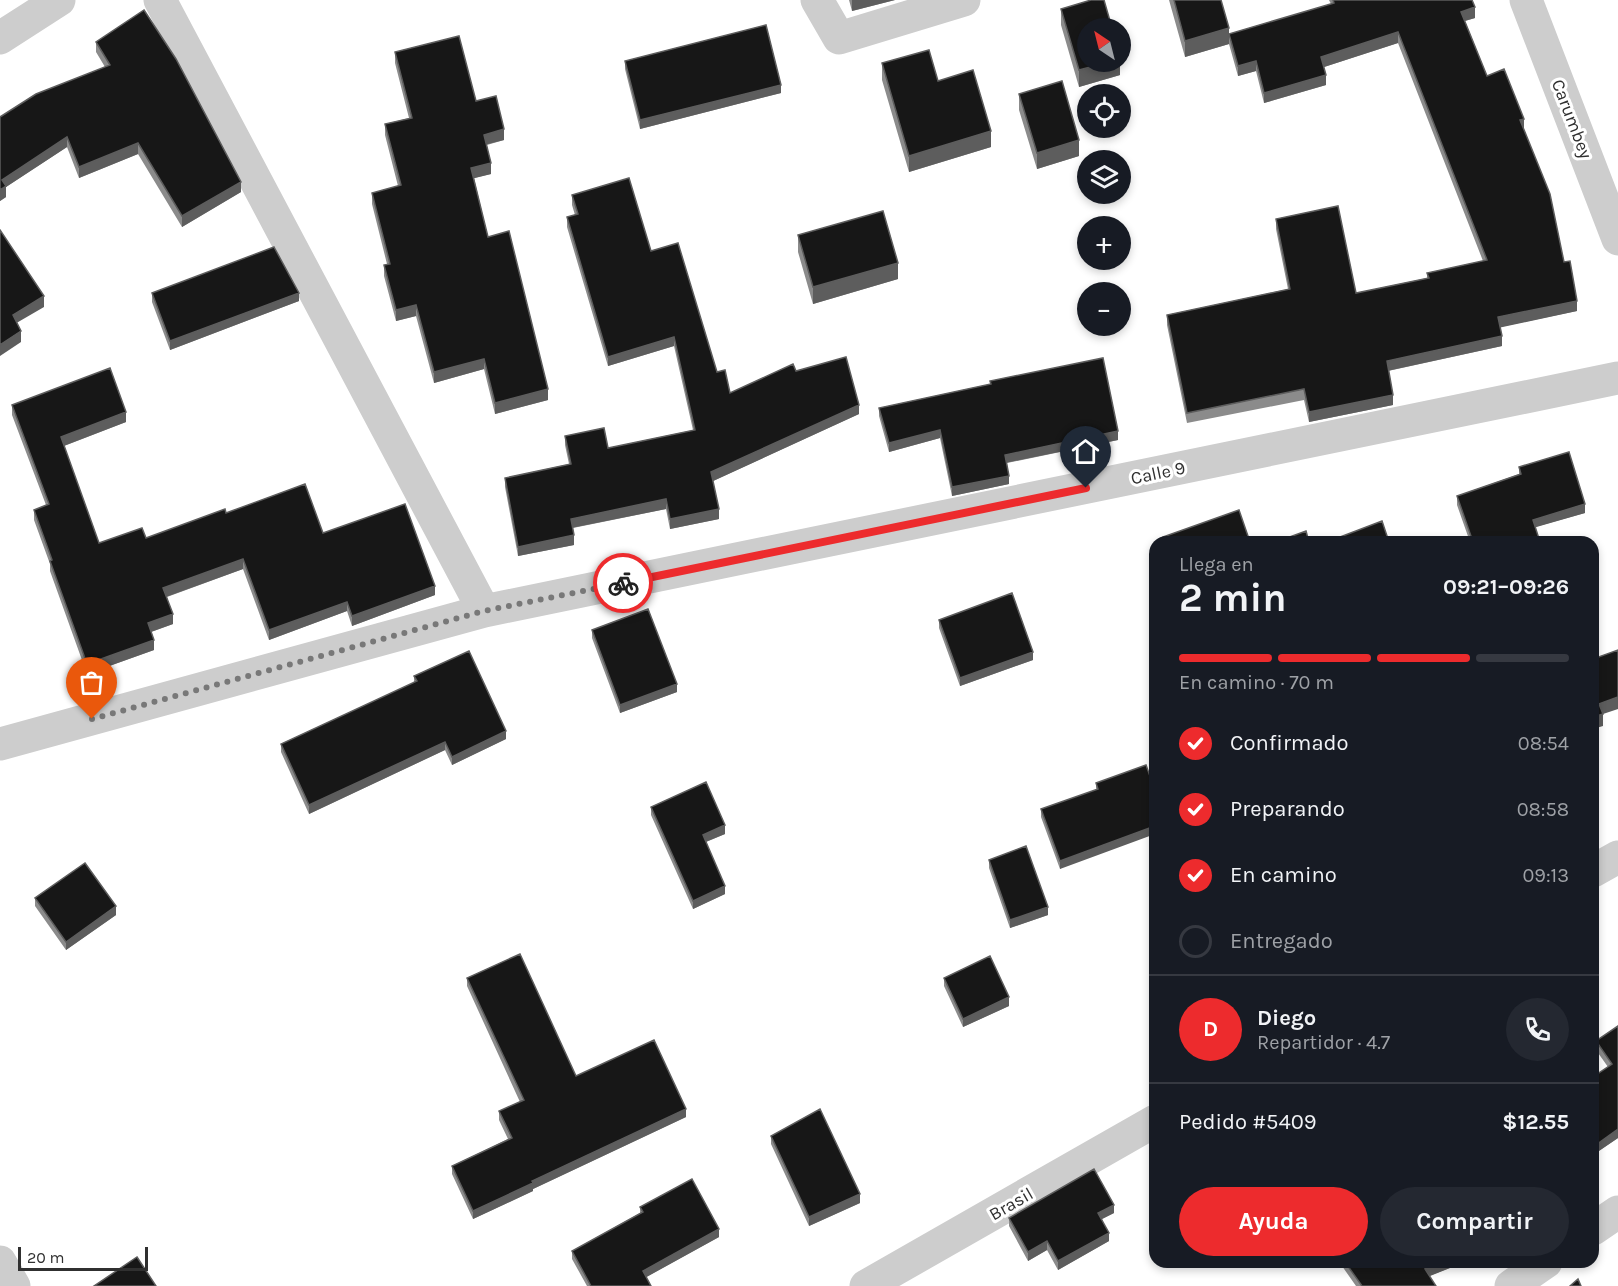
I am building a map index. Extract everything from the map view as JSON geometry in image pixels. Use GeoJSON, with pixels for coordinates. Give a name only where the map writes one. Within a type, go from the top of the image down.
{"type":"FeatureCollection","features":[{"type":"Feature","properties":{"kind":"street"},"geometry":{"type":"LineString","coordinates":[[0,38],[58,0]]}},
{"type":"Feature","properties":{"kind":"street"},"geometry":{"type":"LineString","coordinates":[[160,0],[484,611]]}},
{"type":"Feature","properties":{"kind":"street"},"geometry":{"type":"LineString","coordinates":[[817,0],[839,38],[964,0]]}},
{"type":"Feature","properties":{"kind":"street","name":"Carumbey"},"geometry":{"type":"LineString","coordinates":[[1526,0],[1618,239]]}},
{"type":"Feature","properties":{"kind":"street","name":"Calle 9"},"geometry":{"type":"LineString","coordinates":[[0,744],[484,611],[1618,378]]}},
{"type":"Feature","properties":{"kind":"street"},"geometry":{"type":"LineString","coordinates":[[1599,868],[1618,857]]}},
{"type":"Feature","properties":{"kind":"street","name":"Brasil"},"geometry":{"type":"LineString","coordinates":[[866,1286],[1149,1124]]}},
{"type":"Feature","properties":{"kind":"street"},"geometry":{"type":"LineString","coordinates":[[1599,1225],[1618,1212]]}},
{"type":"Feature","properties":{"kind":"street"},"geometry":{"type":"LineString","coordinates":[[0,1262],[14,1286]]}},
{"type":"Feature","properties":{"kind":"street"},"geometry":{"type":"LineString","coordinates":[[1511,1286],[1537,1268]]}},
{"type":"Feature","properties":{"kind":"building"},"geometry":{"type":"Polygon","coordinates":[[[1091,0],[1104,0],[1109,18],[1077,18],[1077,63],[1061,9],[1091,0]]]}},
{"type":"Feature","properties":{"kind":"building"},"geometry":{"type":"Polygon","coordinates":[[[1174,0],[1221,0],[1229,28],[1185,41],[1174,0]]]}},
{"type":"Feature","properties":{"kind":"building"},"geometry":{"type":"Polygon","coordinates":[[[1333,0],[1472,0],[1475,7],[1461,12],[1487,76],[1504,69],[1524,119],[1520,120],[1550,194],[1564,262],[1570,261],[1577,301],[1498,317],[1502,336],[1387,361],[1393,395],[1309,412],[1304,389],[1187,413],[1167,315],[1290,289],[1276,219],[1338,206],[1356,293],[1429,278],[1427,273],[1487,260],[1398,32],[1321,57],[1326,75],[1264,93],[1256,61],[1238,66],[1229,34],[1334,3],[1333,0]]]}},
{"type":"Feature","properties":{"kind":"building"},"geometry":{"type":"Polygon","coordinates":[[[144,10],[176,59],[241,182],[182,216],[138,143],[79,167],[67,137],[2,180],[6,186],[0,190],[0,117],[36,94],[110,65],[96,42],[144,10]]]}},
{"type":"Feature","properties":{"kind":"building"},"geometry":{"type":"Polygon","coordinates":[[[766,25],[781,85],[640,120],[625,61],[766,25]]]}},
{"type":"Feature","properties":{"kind":"building"},"geometry":{"type":"Polygon","coordinates":[[[459,36],[476,101],[496,96],[504,129],[484,135],[491,163],[471,168],[488,237],[509,231],[548,389],[495,403],[484,359],[434,372],[416,305],[396,310],[384,265],[390,264],[372,193],[401,185],[385,124],[412,118],[395,52],[459,36]]]}},
{"type":"Feature","properties":{"kind":"building"},"geometry":{"type":"Polygon","coordinates":[[[929,50],[938,81],[973,70],[991,131],[909,156],[882,63],[929,50]]]}},
{"type":"Feature","properties":{"kind":"building"},"geometry":{"type":"Polygon","coordinates":[[[1062,81],[1079,140],[1037,153],[1019,94],[1062,81]]]}},
{"type":"Feature","properties":{"kind":"building"},"geometry":{"type":"Polygon","coordinates":[[[629,178],[651,251],[678,243],[717,372],[725,370],[730,393],[793,364],[796,371],[846,357],[859,405],[711,472],[719,509],[670,519],[666,499],[571,519],[574,535],[518,547],[505,478],[571,464],[565,436],[604,428],[608,448],[695,430],[674,337],[608,357],[567,217],[578,214],[572,195],[629,178]]]}},
{"type":"Feature","properties":{"kind":"building"},"geometry":{"type":"Polygon","coordinates":[[[883,211],[898,263],[813,287],[798,235],[883,211]]]}},
{"type":"Feature","properties":{"kind":"building"},"geometry":{"type":"Polygon","coordinates":[[[0,230],[44,296],[13,315],[21,331],[0,345],[0,230]]]}},
{"type":"Feature","properties":{"kind":"building"},"geometry":{"type":"Polygon","coordinates":[[[274,247],[299,293],[170,341],[152,293],[274,247]]]}},
{"type":"Feature","properties":{"kind":"building"},"geometry":{"type":"Polygon","coordinates":[[[1103,358],[1118,431],[1005,455],[1009,476],[952,487],[940,430],[889,443],[879,408],[991,384],[990,381],[1103,358]]]}},
{"type":"Feature","properties":{"kind":"building"},"geometry":{"type":"Polygon","coordinates":[[[110,368],[126,412],[61,437],[99,543],[142,528],[146,538],[225,509],[226,513],[305,484],[323,533],[405,504],[435,586],[352,616],[347,602],[269,630],[243,559],[163,588],[173,614],[148,623],[154,640],[87,664],[34,510],[49,504],[12,405],[110,368]]]}},
{"type":"Feature","properties":{"kind":"building"},"geometry":{"type":"Polygon","coordinates":[[[1569,452],[1585,504],[1533,520],[1538,536],[1471,536],[1457,496],[1521,474],[1519,467],[1569,452]]]}},
{"type":"Feature","properties":{"kind":"building"},"geometry":{"type":"Polygon","coordinates":[[[1239,510],[1248,536],[1166,536],[1239,510]]]}},
{"type":"Feature","properties":{"kind":"building"},"geometry":{"type":"Polygon","coordinates":[[[1382,521],[1387,536],[1343,536],[1382,521]]]}},
{"type":"Feature","properties":{"kind":"building"},"geometry":{"type":"Polygon","coordinates":[[[1306,531],[1307,536],[1292,536],[1306,531]]]}},
{"type":"Feature","properties":{"kind":"building"},"geometry":{"type":"Polygon","coordinates":[[[1012,593],[1033,652],[960,678],[939,620],[1012,593]]]}},
{"type":"Feature","properties":{"kind":"building"},"geometry":{"type":"Polygon","coordinates":[[[648,609],[677,684],[620,705],[592,630],[648,609]]]}},
{"type":"Feature","properties":{"kind":"building"},"geometry":{"type":"Polygon","coordinates":[[[1618,650],[1618,697],[1599,704],[1599,657],[1618,650]]]}},
{"type":"Feature","properties":{"kind":"building"},"geometry":{"type":"Polygon","coordinates":[[[469,651],[506,731],[452,757],[445,742],[309,805],[281,744],[417,681],[414,676],[469,651]]]}},
{"type":"Feature","properties":{"kind":"building"},"geometry":{"type":"Polygon","coordinates":[[[1146,765],[1149,773],[1149,828],[1060,861],[1041,809],[1098,789],[1096,783],[1146,765]]]}},
{"type":"Feature","properties":{"kind":"building"},"geometry":{"type":"Polygon","coordinates":[[[706,782],[725,825],[703,835],[725,886],[693,901],[651,807],[706,782]]]}},
{"type":"Feature","properties":{"kind":"building"},"geometry":{"type":"Polygon","coordinates":[[[1026,846],[1048,907],[1010,920],[989,860],[1026,846]]]}},
{"type":"Feature","properties":{"kind":"building"},"geometry":{"type":"Polygon","coordinates":[[[85,863],[116,906],[66,942],[35,898],[85,863]]]}},
{"type":"Feature","properties":{"kind":"building"},"geometry":{"type":"Polygon","coordinates":[[[520,954],[576,1076],[654,1040],[686,1109],[473,1211],[452,1166],[512,1138],[499,1111],[524,1100],[467,978],[520,954]]]}},
{"type":"Feature","properties":{"kind":"building"},"geometry":{"type":"Polygon","coordinates":[[[990,956],[1009,997],[963,1019],[944,978],[990,956]]]}},
{"type":"Feature","properties":{"kind":"building"},"geometry":{"type":"Polygon","coordinates":[[[1618,1026],[1618,1129],[1599,1143],[1599,1073],[1612,1064],[1599,1045],[1599,1039],[1618,1026]]]}},
{"type":"Feature","properties":{"kind":"building"},"geometry":{"type":"Polygon","coordinates":[[[820,1109],[860,1194],[809,1217],[771,1136],[820,1109]]]}},
{"type":"Feature","properties":{"kind":"building"},"geometry":{"type":"Polygon","coordinates":[[[1094,1169],[1114,1205],[1098,1213],[1109,1233],[1058,1261],[1047,1241],[1028,1252],[1009,1218],[1094,1169]]]}},
{"type":"Feature","properties":{"kind":"building"},"geometry":{"type":"Polygon","coordinates":[[[692,1179],[719,1229],[643,1271],[651,1286],[591,1286],[572,1251],[643,1212],[640,1207],[692,1179]]]}},
{"type":"Feature","properties":{"kind":"building"},"geometry":{"type":"Polygon","coordinates":[[[137,1257],[156,1286],[94,1286],[137,1257]]]}},
{"type":"Feature","properties":{"kind":"building"},"geometry":{"type":"Polygon","coordinates":[[[1349,1268],[1428,1268],[1425,1269],[1436,1286],[1362,1286],[1349,1268]]]}},
{"type":"Feature","properties":{"kind":"building"},"geometry":{"type":"Polygon","coordinates":[[[1578,1279],[1581,1286],[1570,1286],[1578,1279]]]}},
{"type":"Feature","properties":{"kind":"way so far"},"geometry":{"type":"LineString","coordinates":[[92,719],[484,611],[623,583]]}},
{"type":"Feature","properties":{"kind":"route"},"geometry":{"type":"LineString","coordinates":[[623,583],[1086,488]]}}]}
